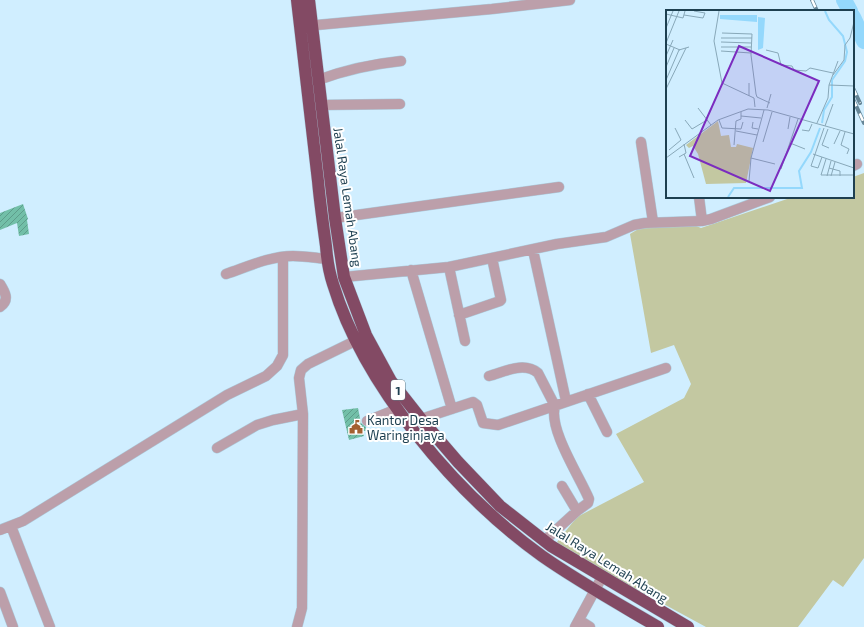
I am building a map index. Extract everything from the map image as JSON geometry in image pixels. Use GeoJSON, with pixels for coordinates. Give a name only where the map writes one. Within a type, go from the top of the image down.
{"type":"FeatureCollection","features":[{"type":"Feature","properties":{"kind":"highway","name":"1"},"geometry":{"type":"LineString","coordinates":[[297,0],[306,26]]}},
{"type":"Feature","properties":{"kind":"highway","name":"1"},"geometry":{"type":"LineString","coordinates":[[306,26],[309,0]]}},
{"type":"Feature","properties":{"kind":"highway","name":"Jalal Raya Lemah Abang"},"geometry":{"type":"LineString","coordinates":[[306,26],[322,105],[335,218],[344,277],[353,304],[369,342],[391,381],[458,462],[500,506],[544,541],[688,627]]}},
{"type":"Feature","properties":{"kind":"highway","name":"Jalal Raya Lemah Abang"},"geometry":{"type":"LineString","coordinates":[[306,26],[328,259],[332,282],[342,311],[355,341],[382,388],[410,427],[445,469],[494,518],[542,556],[594,590],[658,627]]}},
{"type":"Feature","properties":{"kind":"street"},"geometry":{"type":"LineString","coordinates":[[306,26],[492,5],[570,0]]}},
{"type":"Feature","properties":{"kind":"street"},"geometry":{"type":"LineString","coordinates":[[318,80],[350,69],[378,63],[401,61]]}},
{"type":"Feature","properties":{"kind":"street"},"geometry":{"type":"LineString","coordinates":[[322,105],[400,104]]}},
{"type":"Feature","properties":{"kind":"street"},"geometry":{"type":"LineString","coordinates":[[641,142],[653,222]]}},
{"type":"Feature","properties":{"kind":"street"},"geometry":{"type":"LineString","coordinates":[[335,218],[559,187]]}},
{"type":"Feature","properties":{"kind":"street"},"geometry":{"type":"LineString","coordinates":[[700,198],[702,221]]}},
{"type":"Feature","properties":{"kind":"street"},"geometry":{"type":"LineString","coordinates":[[344,277],[449,267],[557,244],[606,237],[634,224],[702,221],[767,198]]}},
{"type":"Feature","properties":{"kind":"street"},"geometry":{"type":"LineString","coordinates":[[533,250],[566,401]]}},
{"type":"Feature","properties":{"kind":"street"},"geometry":{"type":"LineString","coordinates":[[226,274],[283,257],[293,256],[328,259]]}},
{"type":"Feature","properties":{"kind":"street"},"geometry":{"type":"LineString","coordinates":[[0,530],[23,521],[227,395],[266,376],[277,366],[283,355],[283,257]]}},
{"type":"Feature","properties":{"kind":"street"},"geometry":{"type":"LineString","coordinates":[[459,315],[501,300],[492,258]]}},
{"type":"Feature","properties":{"kind":"street"},"geometry":{"type":"LineString","coordinates":[[449,267],[465,341]]}},
{"type":"Feature","properties":{"kind":"street"},"geometry":{"type":"LineString","coordinates":[[411,270],[452,409]]}},
{"type":"Feature","properties":{"kind":"street"},"geometry":{"type":"LineString","coordinates":[[0,284],[6,295],[6,300],[0,307]]}},
{"type":"Feature","properties":{"kind":"street"},"geometry":{"type":"LineString","coordinates":[[297,627],[302,608],[303,414],[299,378],[301,370],[308,364],[355,341]]}},
{"type":"Feature","properties":{"kind":"street"},"geometry":{"type":"LineString","coordinates":[[489,376],[525,367],[538,373],[555,406],[554,411],[556,429],[562,445],[589,499],[588,503],[544,541]]}},
{"type":"Feature","properties":{"kind":"street"},"geometry":{"type":"LineString","coordinates":[[421,419],[473,402],[477,405],[483,423],[498,425],[666,368]]}},
{"type":"Feature","properties":{"kind":"street"},"geometry":{"type":"LineString","coordinates":[[588,394],[607,432]]}},
{"type":"Feature","properties":{"kind":"street"},"geometry":{"type":"LineString","coordinates":[[367,421],[397,409]]}},
{"type":"Feature","properties":{"kind":"street"},"geometry":{"type":"LineString","coordinates":[[217,448],[257,425],[303,414]]}},
{"type":"Feature","properties":{"kind":"street"},"geometry":{"type":"LineString","coordinates":[[562,486],[577,511]]}},
{"type":"Feature","properties":{"kind":"street"},"geometry":{"type":"LineString","coordinates":[[11,526],[50,627]]}},
{"type":"Feature","properties":{"kind":"street"},"geometry":{"type":"LineString","coordinates":[[590,627],[577,624],[602,577]]}},
{"type":"Feature","properties":{"kind":"street"},"geometry":{"type":"LineString","coordinates":[[0,592],[13,627]]}},
{"type":"Feature","properties":{"kind":"green space"},"geometry":{"type":"Polygon","coordinates":[[[864,173],[864,558],[843,587],[833,580],[798,627],[706,627],[568,552],[557,542],[577,517],[644,482],[616,434],[684,398],[691,384],[674,345],[651,353],[630,234],[645,225],[689,223],[701,228],[790,198],[854,198],[854,177],[864,173]]]}},
{"type":"Feature","properties":{"kind":"building"},"geometry":{"type":"Polygon","coordinates":[[[23,204],[28,219],[29,234],[19,236],[17,223],[0,230],[0,213],[23,204]]]}},
{"type":"Feature","properties":{"kind":"building","name":"Kantor Desa Waringinjaya"},"geometry":{"type":"Polygon","coordinates":[[[358,408],[361,423],[366,427],[366,431],[363,431],[364,436],[349,440],[342,410],[358,408]]]}},
{"type":"Feature","properties":{"kind":"waterway"},"geometry":{"type":"LineString","coordinates":[[844,0],[849,10]]}},
{"type":"Feature","properties":{"kind":"waterway"},"geometry":{"type":"LineString","coordinates":[[854,19],[864,41]]}},
{"type":"Feature","properties":{"kind":"railway"},"geometry":{"type":"LineString","coordinates":[[812,0],[817,10]]}},
{"type":"Feature","properties":{"kind":"railway"},"geometry":{"type":"LineString","coordinates":[[854,90],[860,103]]}},
{"type":"Feature","properties":{"kind":"railway"},"geometry":{"type":"LineString","coordinates":[[854,101],[864,123]]}},
{"type":"Feature","properties":{"kind":"place","name":"Kantor Desa Waringinjaya"},"geometry":{"type":"Point","coordinates":[356,427]}}]}
